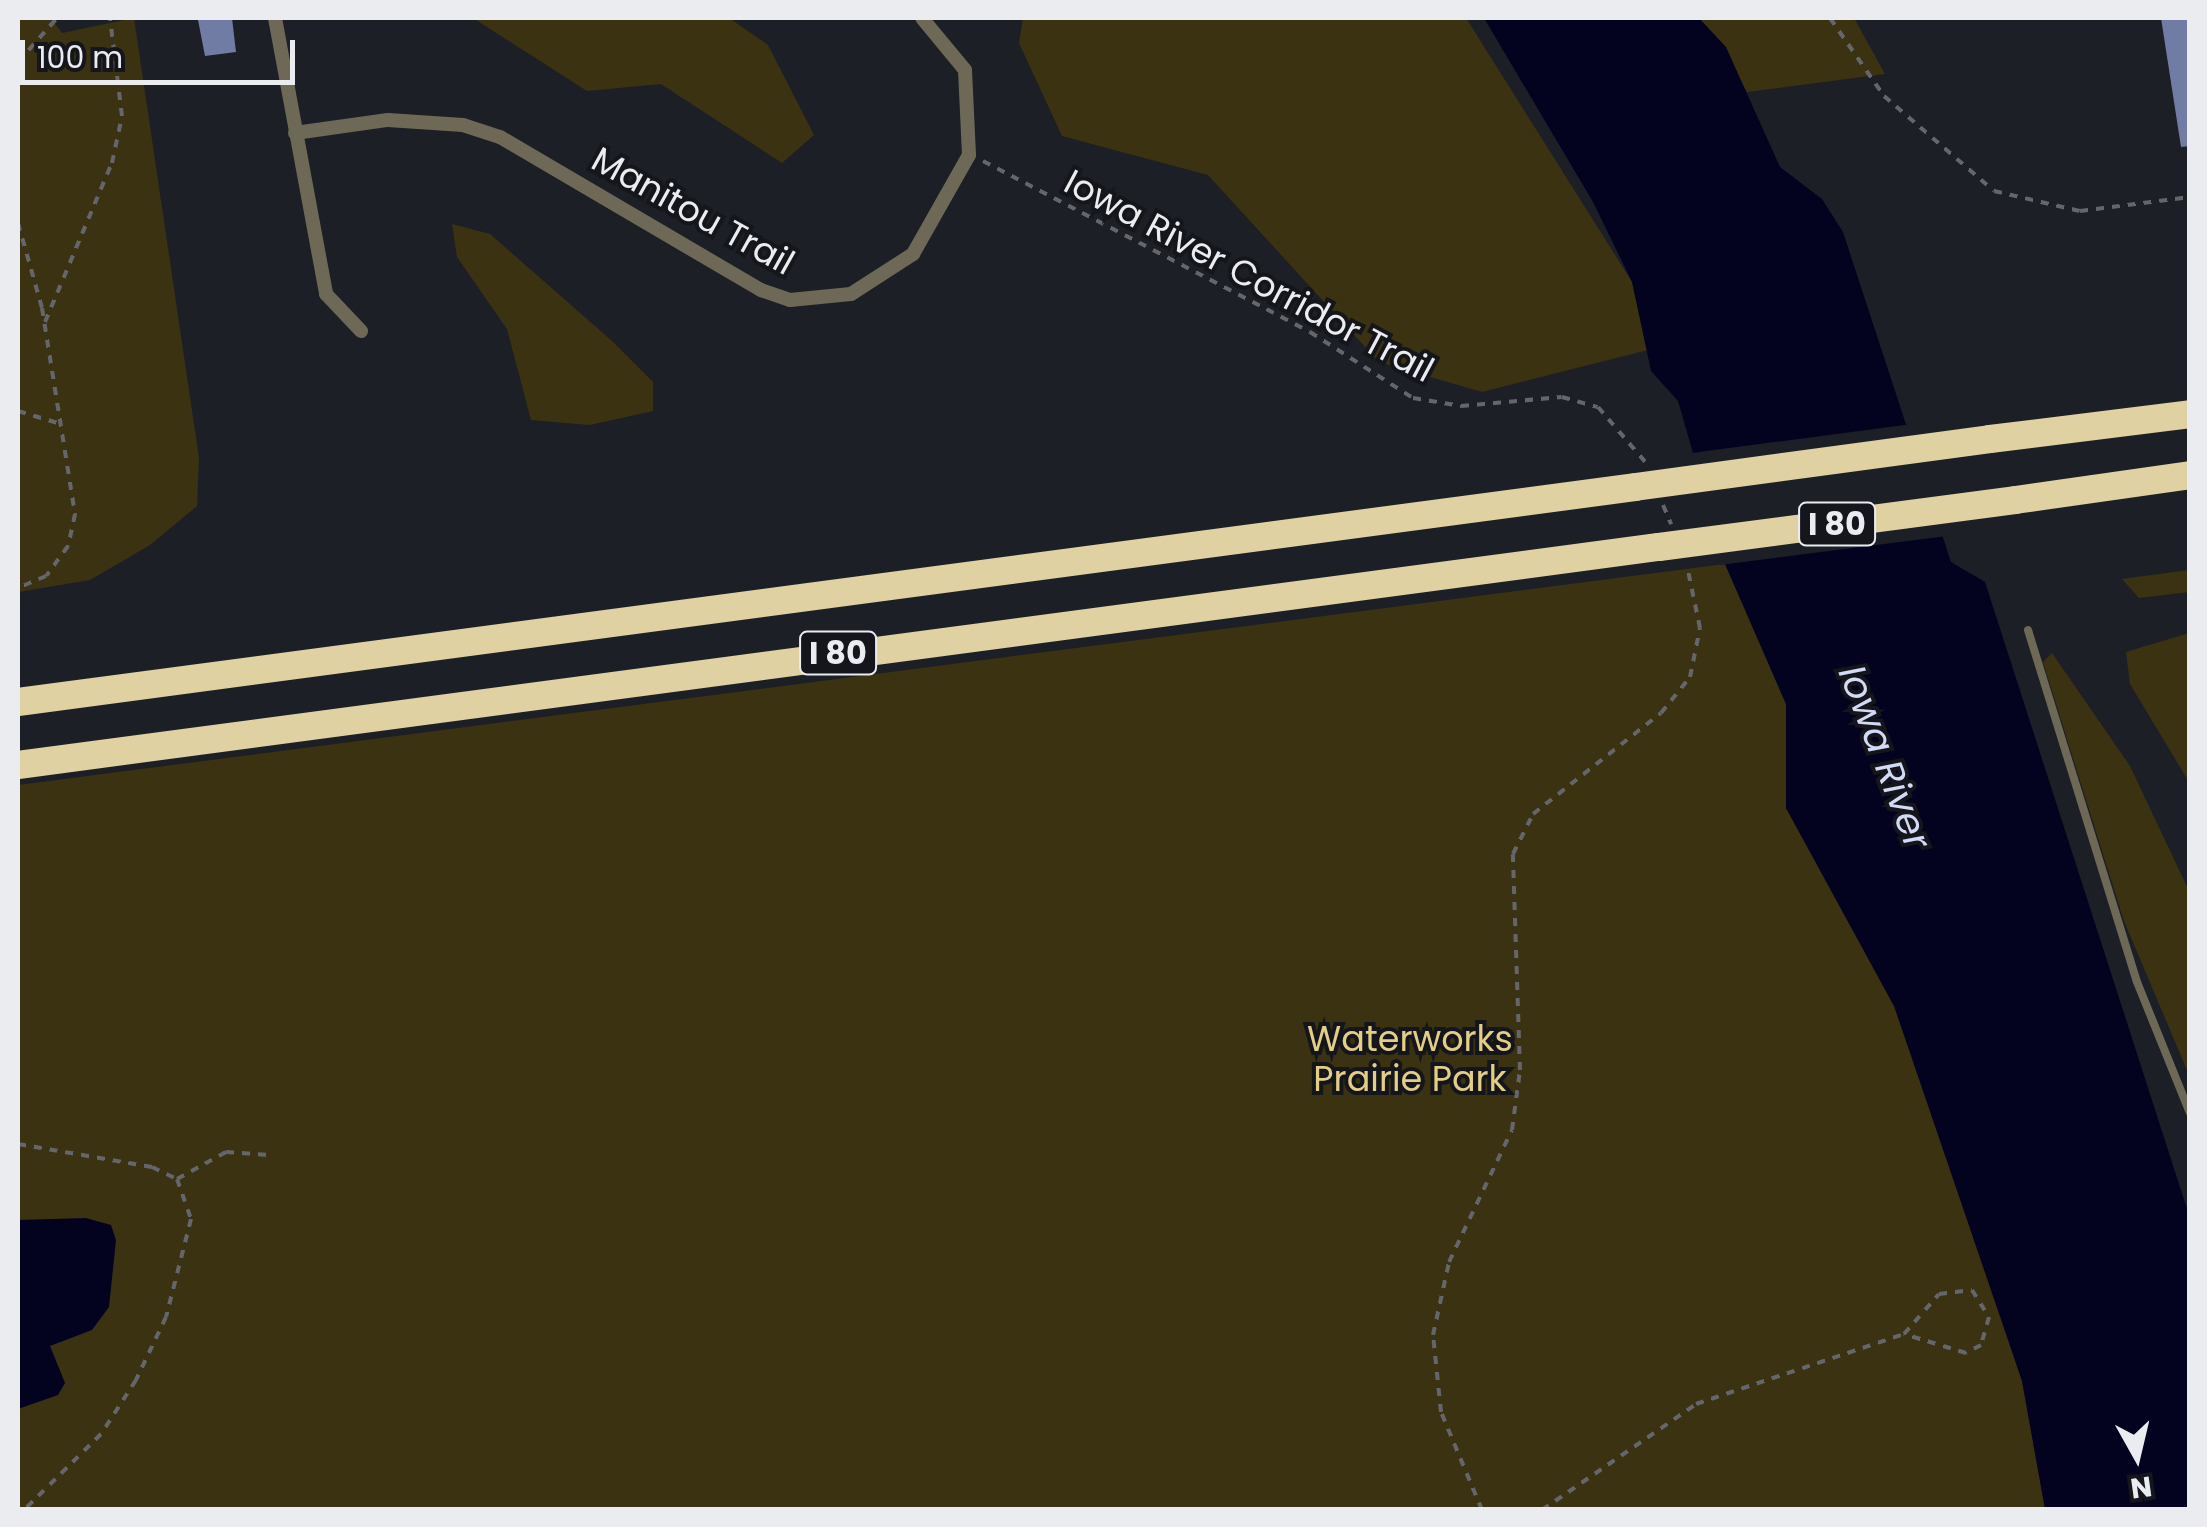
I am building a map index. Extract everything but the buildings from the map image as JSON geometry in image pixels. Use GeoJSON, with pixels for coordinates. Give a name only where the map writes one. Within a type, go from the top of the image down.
{"type":"FeatureCollection","features":[{"type":"Feature","properties":{"kind":"highway","name":"I 80"},"geometry":{"type":"LineString","coordinates":[[18,702],[1647,481],[2190,414]]}},
{"type":"Feature","properties":{"kind":"highway","name":"I 80"},"geometry":{"type":"LineString","coordinates":[[18,764],[2190,477]]}},
{"type":"Feature","properties":{"kind":"street"},"geometry":{"type":"LineString","coordinates":[[275,18],[326,294],[361,331]]}},
{"type":"Feature","properties":{"kind":"street"},"geometry":{"type":"LineString","coordinates":[[922,18],[965,70],[969,154]]}},
{"type":"Feature","properties":{"kind":"street","name":"Manitou Trail"},"geometry":{"type":"LineString","coordinates":[[296,133],[428,120],[500,137],[790,300],[850,294],[882,279],[913,254],[969,154]]}},
{"type":"Feature","properties":{"kind":"lane"},"geometry":{"type":"LineString","coordinates":[[2028,630],[2137,982],[2190,1113]]}},
{"type":"Feature","properties":{"kind":"path"},"geometry":{"type":"LineString","coordinates":[[18,62],[57,18]]}},
{"type":"Feature","properties":{"kind":"path"},"geometry":{"type":"LineString","coordinates":[[45,324],[112,163],[122,116],[110,18]]}},
{"type":"Feature","properties":{"kind":"path"},"geometry":{"type":"LineString","coordinates":[[1830,18],[1884,96],[1994,192],[2080,211],[2190,197]]}},
{"type":"Feature","properties":{"kind":"path","name":"Iowa River Corridor Trail"},"geometry":{"type":"LineString","coordinates":[[969,154],[1310,332],[1413,398],[1462,406],[1562,398],[1598,407],[1624,427],[1672,545],[1700,628],[1690,677],[1661,713],[1533,814],[1512,854],[1520,1070],[1512,1130],[1449,1262],[1433,1335],[1441,1412],[1482,1510]]}},
{"type":"Feature","properties":{"kind":"path"},"geometry":{"type":"LineString","coordinates":[[18,223],[45,324],[75,514],[68,546],[46,576],[18,588]]}},
{"type":"Feature","properties":{"kind":"path"},"geometry":{"type":"LineString","coordinates":[[18,411],[62,424]]}},
{"type":"Feature","properties":{"kind":"path"},"geometry":{"type":"LineString","coordinates":[[18,1144],[176,1179],[226,1152],[270,1154]]}},
{"type":"Feature","properties":{"kind":"path"},"geometry":{"type":"LineString","coordinates":[[24,1510],[101,1434],[153,1350],[190,1242],[176,1179]]}},
{"type":"Feature","properties":{"kind":"path"},"geometry":{"type":"LineString","coordinates":[[1542,1510],[1722,1391],[1904,1334],[1940,1294],[1958,1288],[1972,1290],[1989,1317],[1981,1345],[1966,1353],[1904,1334]]}},
{"type":"Feature","properties":{"kind":"green space"},"geometry":{"type":"Polygon","coordinates":[[[18,18],[51,18],[62,33],[134,18],[199,458],[197,506],[150,545],[90,580],[18,592],[18,18]]]}},
{"type":"Feature","properties":{"kind":"green space"},"geometry":{"type":"Polygon","coordinates":[[[473,18],[729,18],[768,45],[814,135],[782,163],[661,84],[587,91],[473,18]]]}},
{"type":"Feature","properties":{"kind":"green space"},"geometry":{"type":"Polygon","coordinates":[[[1023,18],[1466,18],[1632,282],[1648,350],[1482,392],[1379,362],[1208,175],[1062,136],[1019,43],[1023,18]]]}},
{"type":"Feature","properties":{"kind":"green space"},"geometry":{"type":"Polygon","coordinates":[[[1699,18],[1854,18],[1885,74],[1747,92],[1699,18]]]}},
{"type":"Feature","properties":{"kind":"green space"},"geometry":{"type":"Polygon","coordinates":[[[452,224],[490,234],[612,341],[653,382],[653,411],[590,425],[531,420],[507,329],[457,257],[452,224]]]}},
{"type":"Feature","properties":{"kind":"green space","name":"Waterworks Prairie Park"},"geometry":{"type":"Polygon","coordinates":[[[1725,564],[1786,704],[1786,808],[1894,1006],[1948,1153],[2022,1381],[2045,1509],[18,1509],[18,785],[1725,564]]]}},
{"type":"Feature","properties":{"kind":"green space"},"geometry":{"type":"Polygon","coordinates":[[[2189,570],[2189,592],[2139,598],[2122,579],[2189,570]]]}},
{"type":"Feature","properties":{"kind":"green space"},"geometry":{"type":"Polygon","coordinates":[[[2190,633],[2189,782],[2130,684],[2126,652],[2190,633]]]}},
{"type":"Feature","properties":{"kind":"green space"},"geometry":{"type":"Polygon","coordinates":[[[2052,653],[2130,766],[2189,891],[2189,1075],[2124,921],[2043,662],[2052,653]]]}},
{"type":"Feature","properties":{"kind":"water","name":"Iowa River"},"geometry":{"type":"Polygon","coordinates":[[[1484,18],[1699,18],[1726,47],[1780,167],[1822,199],[1843,232],[1951,562],[1985,582],[2189,1215],[2189,1509],[2045,1509],[2022,1381],[1894,1006],[1786,808],[1786,704],[1725,564],[1678,401],[1651,371],[1632,282],[1593,202],[1484,18]]]}},
{"type":"Feature","properties":{"kind":"water"},"geometry":{"type":"Polygon","coordinates":[[[86,1218],[111,1225],[116,1240],[109,1307],[92,1330],[50,1346],[65,1383],[58,1395],[18,1409],[18,1220],[86,1218]]]}},
{"type":"Feature","properties":{"kind":"pier"},"geometry":{"type":"Polygon","coordinates":[[[1912,424],[1947,536],[1720,565],[1684,454],[1912,424]]]}}]}
